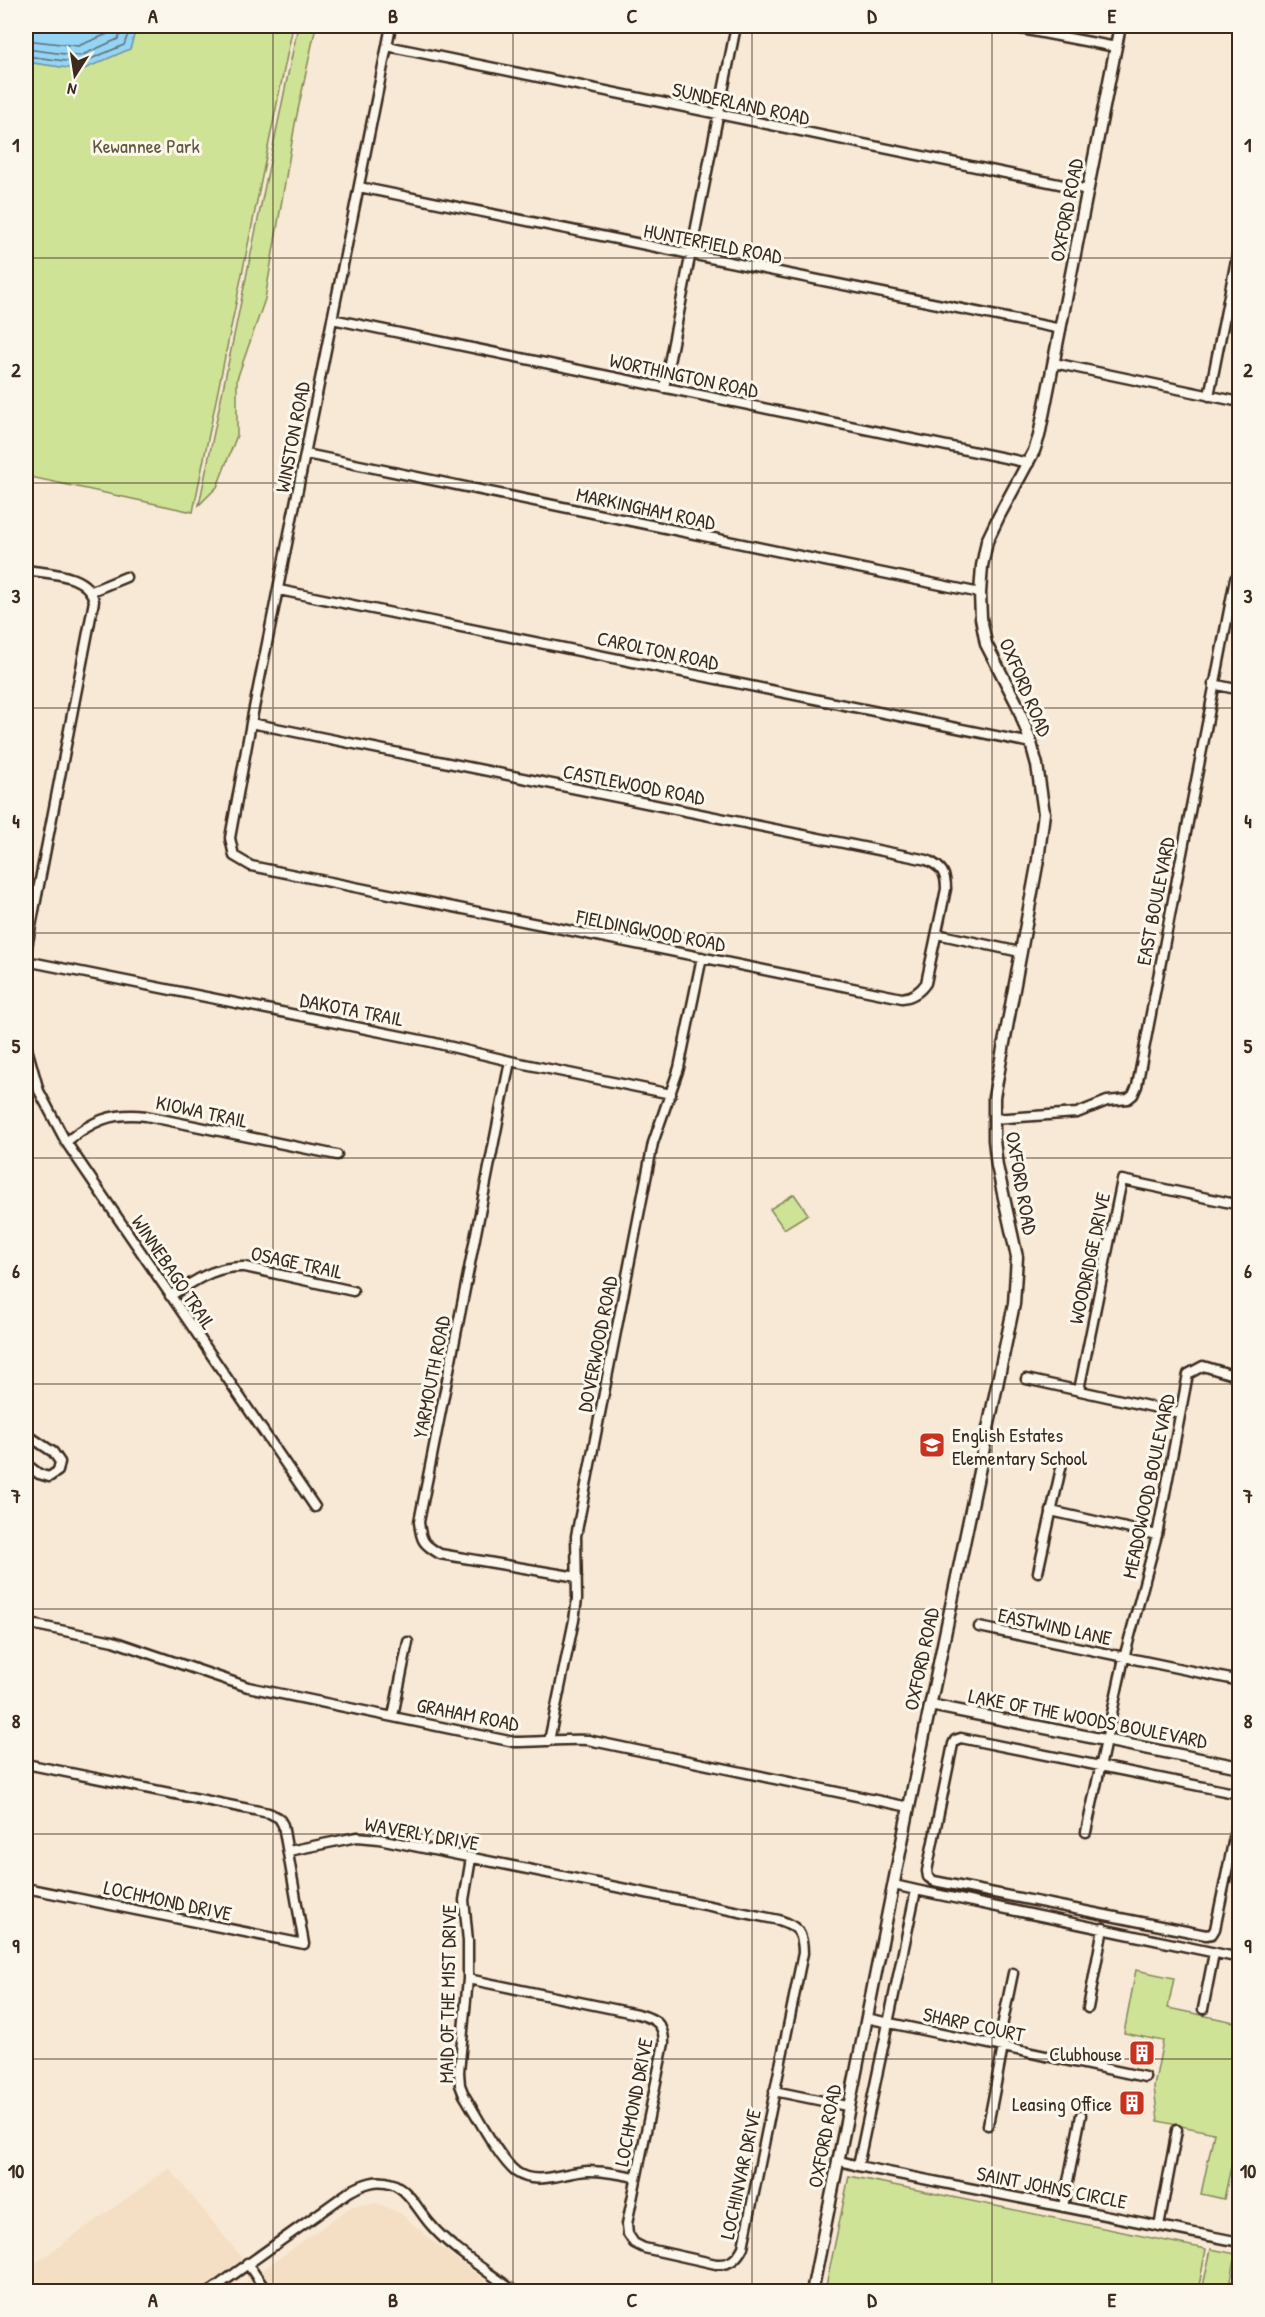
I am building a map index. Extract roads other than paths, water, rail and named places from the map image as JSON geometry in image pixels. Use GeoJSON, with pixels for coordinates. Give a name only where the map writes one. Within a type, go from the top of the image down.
{"type":"FeatureCollection","features":[{"type":"Feature","properties":{"kind":"street","name":"WINSTON ROAD"},"geometry":{"type":"LineString","coordinates":[[234,856],[230,838],[251,723],[391,26]]}},
{"type":"Feature","properties":{"kind":"street"},"geometry":{"type":"LineString","coordinates":[[664,388],[736,26]]}},
{"type":"Feature","properties":{"kind":"street"},"geometry":{"type":"LineString","coordinates":[[1006,26],[1116,47]]}},
{"type":"Feature","properties":{"kind":"street","name":"OXFORD ROAD"},"geometry":{"type":"LineString","coordinates":[[812,2292],[847,2106],[1014,1304],[1017,1280],[1015,1242],[997,1166],[993,1119],[998,1074],[1038,860],[1044,813],[1042,789],[1031,743],[1017,704],[986,644],[981,618],[982,566],[987,541],[1029,463],[1039,436],[1120,26]]}},
{"type":"Feature","properties":{"kind":"street","name":"SUNDERLAND ROAD"},"geometry":{"type":"LineString","coordinates":[[387,46],[1088,190]]}},
{"type":"Feature","properties":{"kind":"street","name":"HUNTERFIELD ROAD"},"geometry":{"type":"LineString","coordinates":[[359,187],[1061,329]]}},
{"type":"Feature","properties":{"kind":"street"},"geometry":{"type":"LineString","coordinates":[[1209,396],[1238,259],[1239,240]]}},
{"type":"Feature","properties":{"kind":"street","name":"WORTHINGTON ROAD"},"geometry":{"type":"LineString","coordinates":[[332,319],[1029,463]]}},
{"type":"Feature","properties":{"kind":"street"},"geometry":{"type":"LineString","coordinates":[[1054,363],[1239,402]]}},
{"type":"Feature","properties":{"kind":"street","name":"MARKINGHAM ROAD"},"geometry":{"type":"LineString","coordinates":[[306,454],[980,594]]}},
{"type":"Feature","properties":{"kind":"street"},"geometry":{"type":"LineString","coordinates":[[26,570],[77,579],[92,591],[94,601],[26,952]]}},
{"type":"Feature","properties":{"kind":"street","name":"EAST BOULEVARD"},"geometry":{"type":"LineString","coordinates":[[993,1119],[1077,1113],[1107,1101],[1128,1099],[1133,1095],[1139,1074],[1213,684],[1235,579],[1239,572]]}},
{"type":"Feature","properties":{"kind":"street"},"geometry":{"type":"LineString","coordinates":[[92,591],[126,577]]}},
{"type":"Feature","properties":{"kind":"street","name":"CAROLTON ROAD"},"geometry":{"type":"LineString","coordinates":[[279,590],[1031,743]]}},
{"type":"Feature","properties":{"kind":"street"},"geometry":{"type":"LineString","coordinates":[[1213,684],[1239,690]]}},
{"type":"Feature","properties":{"kind":"street","name":"CASTLEWOOD ROAD"},"geometry":{"type":"LineString","coordinates":[[251,723],[927,861],[939,866],[946,876],[946,889],[937,934]]}},
{"type":"Feature","properties":{"kind":"street","name":"FIELDINGWOOD ROAD"},"geometry":{"type":"LineString","coordinates":[[234,856],[251,866],[902,998],[920,992],[926,983],[937,934]]}},
{"type":"Feature","properties":{"kind":"street"},"geometry":{"type":"LineString","coordinates":[[937,934],[1020,952]]}},
{"type":"Feature","properties":{"kind":"street","name":"DOVERWOOD ROAD"},"geometry":{"type":"LineString","coordinates":[[549,1741],[574,1620],[577,1577],[575,1560],[579,1525],[653,1143],[680,1068],[702,957]]}},
{"type":"Feature","properties":{"kind":"street","name":"DAKOTA TRAIL"},"geometry":{"type":"LineString","coordinates":[[26,961],[419,1040],[671,1094]]}},
{"type":"Feature","properties":{"kind":"street","name":"WINNEBAGO TRAIL"},"geometry":{"type":"LineString","coordinates":[[26,1045],[39,1090],[66,1142],[315,1508]]}},
{"type":"Feature","properties":{"kind":"street","name":"YARMOUTH ROAD"},"geometry":{"type":"LineString","coordinates":[[510,1061],[419,1522],[421,1538],[428,1547],[440,1554],[577,1577]]}},
{"type":"Feature","properties":{"kind":"street","name":"KIOWA TRAIL"},"geometry":{"type":"LineString","coordinates":[[66,1142],[82,1129],[98,1121],[114,1115],[130,1114],[337,1155]]}},
{"type":"Feature","properties":{"kind":"street","name":"WOODRIDGE DRIVE"},"geometry":{"type":"LineString","coordinates":[[1079,1390],[1122,1180],[1239,1205]]}},
{"type":"Feature","properties":{"kind":"street","name":"OSAGE TRAIL"},"geometry":{"type":"LineString","coordinates":[[170,1296],[212,1271],[228,1267],[245,1267],[353,1291]]}},
{"type":"Feature","properties":{"kind":"street","name":"MEADOWOOD BOULEVARD"},"geometry":{"type":"LineString","coordinates":[[1086,1832],[1124,1658],[1157,1535],[1188,1374],[1203,1366],[1239,1377]]}},
{"type":"Feature","properties":{"kind":"street"},"geometry":{"type":"LineString","coordinates":[[1026,1379],[1180,1413]]}},
{"type":"Feature","properties":{"kind":"street"},"geometry":{"type":"LineString","coordinates":[[26,1434],[53,1452],[60,1466],[55,1474],[45,1477],[26,1464]]}},
{"type":"Feature","properties":{"kind":"street"},"geometry":{"type":"LineString","coordinates":[[1038,1572],[1063,1460]]}},
{"type":"Feature","properties":{"kind":"street"},"geometry":{"type":"LineString","coordinates":[[1051,1511],[1157,1535]]}},
{"type":"Feature","properties":{"kind":"street","name":"GRAHAM ROAD"},"geometry":{"type":"LineString","coordinates":[[26,1623],[113,1641],[248,1687],[514,1742],[588,1740],[909,1807]]}},
{"type":"Feature","properties":{"kind":"street","name":"EASTWIND LANE"},"geometry":{"type":"LineString","coordinates":[[979,1627],[1239,1681]]}},
{"type":"Feature","properties":{"kind":"street"},"geometry":{"type":"LineString","coordinates":[[393,1716],[408,1642]]}},
{"type":"Feature","properties":{"kind":"street","name":"LAKE OF THE WOODS BOULEVARD"},"geometry":{"type":"LineString","coordinates":[[930,1705],[1239,1767]]}},
{"type":"Feature","properties":{"kind":"street"},"geometry":{"type":"LineString","coordinates":[[1239,1798],[1234,1793],[961,1738],[955,1740],[928,1877],[934,1881],[1206,1935],[1212,1934],[1215,1929],[1239,1809]]}},
{"type":"Feature","properties":{"kind":"street"},"geometry":{"type":"LineString","coordinates":[[26,1764],[269,1813],[279,1818],[283,1825],[289,1851]]}},
{"type":"Feature","properties":{"kind":"street","name":"WAVERLY DRIVE"},"geometry":{"type":"LineString","coordinates":[[289,1851],[357,1837],[379,1839],[779,1920],[792,1924],[800,1931]]}},
{"type":"Feature","properties":{"kind":"street","name":"LOCHMOND DRIVE"},"geometry":{"type":"LineString","coordinates":[[26,1888],[304,1944],[289,1851]]}},
{"type":"Feature","properties":{"kind":"street","name":"MAID OF THE MIST DRIVE"},"geometry":{"type":"LineString","coordinates":[[471,1858],[464,1900],[468,1941],[468,1979],[459,2072],[460,2085],[507,2163],[528,2178],[586,2170],[635,2177]]}},
{"type":"Feature","properties":{"kind":"street"},"geometry":{"type":"LineString","coordinates":[[894,1885],[1239,1958]]}},
{"type":"Feature","properties":{"kind":"street"},"geometry":{"type":"LineString","coordinates":[[858,2166],[916,1890]]}},
{"type":"Feature","properties":{"kind":"street"},"geometry":{"type":"LineString","coordinates":[[1088,2008],[1103,1928]]}},
{"type":"Feature","properties":{"kind":"street","name":"LOCHINVAR DRIVE"},"geometry":{"type":"LineString","coordinates":[[733,2260],[743,2247],[803,1953],[800,1931]]}},
{"type":"Feature","properties":{"kind":"street"},"geometry":{"type":"LineString","coordinates":[[1203,2009],[1214,1953]]}},
{"type":"Feature","properties":{"kind":"street"},"geometry":{"type":"LineString","coordinates":[[988,2125],[1012,1973]]}},
{"type":"Feature","properties":{"kind":"street","name":"LOCHMOND DRIVE"},"geometry":{"type":"LineString","coordinates":[[468,1979],[638,2014],[659,2022],[664,2033],[664,2043],[635,2177],[627,2224],[628,2234],[634,2243],[644,2248],[716,2264],[726,2265],[733,2260]]}},
{"type":"Feature","properties":{"kind":"street","name":"SHARP COURT"},"geometry":{"type":"LineString","coordinates":[[866,2018],[1145,2077]]}},
{"type":"Feature","properties":{"kind":"street","name":"LOCHINVAR DRIVE"},"geometry":{"type":"LineString","coordinates":[[774,2091],[847,2106]]}},
{"type":"Feature","properties":{"kind":"street"},"geometry":{"type":"LineString","coordinates":[[1063,2207],[1081,2115]]}},
{"type":"Feature","properties":{"kind":"street"},"geometry":{"type":"LineString","coordinates":[[1159,2226],[1178,2130]]}},
{"type":"Feature","properties":{"kind":"street","name":"SAINT JOHNS CIRCLE"},"geometry":{"type":"LineString","coordinates":[[837,2160],[1239,2242]]}},
{"type":"Feature","properties":{"kind":"street"},"geometry":{"type":"LineString","coordinates":[[209,2292],[349,2192],[369,2182],[395,2185],[404,2191],[432,2227],[515,2292]]}},
{"type":"Feature","properties":{"kind":"street"},"geometry":{"type":"LineString","coordinates":[[247,2263],[267,2292]]}},
{"type":"Feature","properties":{"kind":"water"},"geometry":{"type":"Polygon","coordinates":[[[26,26],[137,26],[130,49],[82,70],[26,62],[26,26]]]}},
{"type":"Feature","properties":{"kind":"place","name":"English Estates Elementary School"},"geometry":{"type":"Point","coordinates":[932,1445]}},
{"type":"Feature","properties":{"kind":"place","name":"Clubhouse"},"geometry":{"type":"Point","coordinates":[1142,2053]}},
{"type":"Feature","properties":{"kind":"place","name":"Leasing Office"},"geometry":{"type":"Point","coordinates":[1132,2103]}},
{"type":"Feature","properties":{"kind":"park label","name":"Kewannee Park"},"geometry":{"type":"Point","coordinates":[146,145]}}]}
